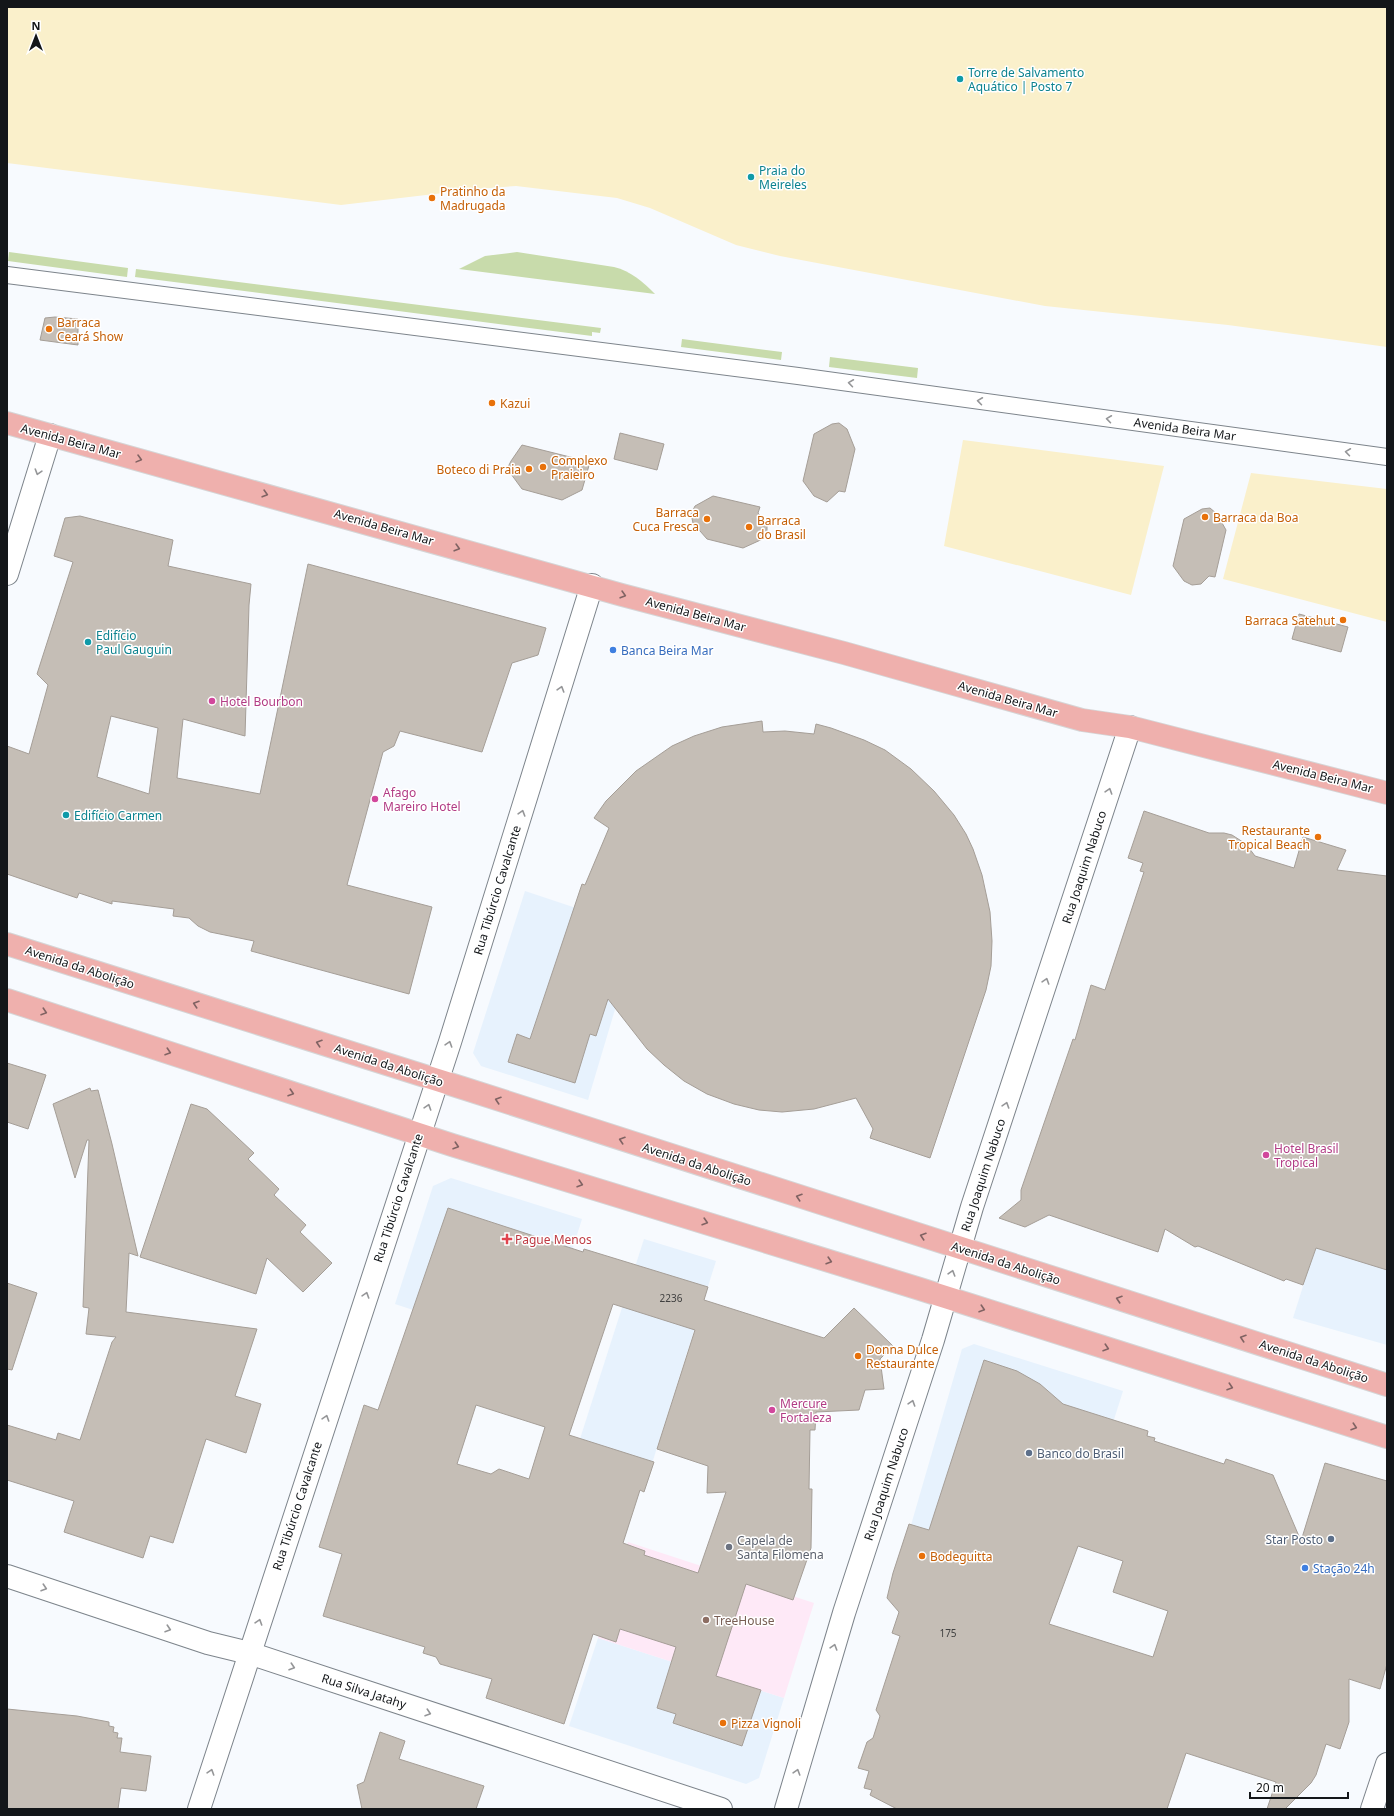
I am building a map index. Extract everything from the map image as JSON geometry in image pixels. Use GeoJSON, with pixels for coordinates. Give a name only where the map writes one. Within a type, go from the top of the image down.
{"type":"FeatureCollection","features":[{"type":"Feature","properties":{"kind":"main road","name":"Avenida Beira Mar"},"geometry":{"type":"LineString","coordinates":[[7,423],[592,585],[844,653],[1082,720],[1130,727],[1387,793]]}},
{"type":"Feature","properties":{"kind":"main road","name":"Avenida da Abolição"},"geometry":{"type":"LineString","coordinates":[[7,944],[1387,1385]]}},
{"type":"Feature","properties":{"kind":"main road"},"geometry":{"type":"LineString","coordinates":[[7,1000],[419,1133],[1387,1437]]}},
{"type":"Feature","properties":{"kind":"street"},"geometry":{"type":"LineString","coordinates":[[7,574],[50,435]]}},
{"type":"Feature","properties":{"kind":"street","name":"Rua Tibúrcio Cavalcante"},"geometry":{"type":"LineString","coordinates":[[199,1809],[437,1081],[592,585]]}},
{"type":"Feature","properties":{"kind":"street","name":"Rua Joaquim Nabuco"},"geometry":{"type":"LineString","coordinates":[[786,1809],[844,1613],[945,1297],[972,1207],[1130,727]]}},
{"type":"Feature","properties":{"kind":"street","name":"Rua Silva Jatahy"},"geometry":{"type":"LineString","coordinates":[[7,1576],[208,1643],[249,1653],[721,1809]]}},
{"type":"Feature","properties":{"kind":"street"},"geometry":{"type":"LineString","coordinates":[[1372,1809],[1387,1764]]}},
{"type":"Feature","properties":{"kind":"lane","name":"Avenida Beira Mar"},"geometry":{"type":"LineString","coordinates":[[7,276],[798,376],[1387,457]]}},
{"type":"Feature","properties":{"kind":"shaded area"},"geometry":{"type":"Polygon","coordinates":[[[525,891],[639,929],[588,1100],[481,1066],[473,1053],[525,891]]]}},
{"type":"Feature","properties":{"kind":"shaded area"},"geometry":{"type":"Polygon","coordinates":[[[1363,1096],[1387,1103],[1387,1345],[1293,1318],[1363,1096]]]}},
{"type":"Feature","properties":{"kind":"shaded area"},"geometry":{"type":"Polygon","coordinates":[[[451,1178],[582,1219],[540,1352],[395,1304],[433,1186],[451,1178]]]}},
{"type":"Feature","properties":{"kind":"shaded area"},"geometry":{"type":"Polygon","coordinates":[[[644,1239],[716,1261],[649,1473],[571,1467],[644,1239]]]}},
{"type":"Feature","properties":{"kind":"shaded area"},"geometry":{"type":"Polygon","coordinates":[[[974,1344],[1123,1391],[1050,1623],[911,1525],[962,1349],[974,1344]]]}},
{"type":"Feature","properties":{"kind":"shaded area","name":"TreeHouse"},"geometry":{"type":"Polygon","coordinates":[[[628,1542],[814,1603],[784,1698],[598,1638],[628,1542]]]}},
{"type":"Feature","properties":{"kind":"shaded area"},"geometry":{"type":"Polygon","coordinates":[[[598,1638],[784,1698],[759,1778],[746,1784],[569,1726],[598,1638]]]}},
{"type":"Feature","properties":{"kind":"green space"},"geometry":{"type":"Polygon","coordinates":[[[9,252],[128,268],[127,277],[8,261],[9,252]]]}},
{"type":"Feature","properties":{"kind":"green space"},"geometry":{"type":"Polygon","coordinates":[[[517,252],[614,267],[626,271],[646,285],[655,294],[459,269],[485,256],[517,252]]]}},
{"type":"Feature","properties":{"kind":"green space"},"geometry":{"type":"Polygon","coordinates":[[[136,269],[601,328],[600,333],[592,332],[592,336],[135,277],[136,269]]]}},
{"type":"Feature","properties":{"kind":"green space"},"geometry":{"type":"Polygon","coordinates":[[[682,339],[782,352],[781,360],[681,347],[682,339]]]}},
{"type":"Feature","properties":{"kind":"green space"},"geometry":{"type":"Polygon","coordinates":[[[830,357],[918,368],[917,378],[829,367],[830,357]]]}},
{"type":"Feature","properties":{"kind":"sand","name":"Praia do Meireles"},"geometry":{"type":"Polygon","coordinates":[[[7,7],[1387,7],[1387,347],[1228,325],[1045,306],[780,256],[736,245],[650,208],[617,198],[516,186],[477,189],[341,205],[7,163],[7,7]]]}},
{"type":"Feature","properties":{"kind":"sand"},"geometry":{"type":"Polygon","coordinates":[[[963,440],[1164,466],[1131,595],[944,546],[963,440]]]}},
{"type":"Feature","properties":{"kind":"sand"},"geometry":{"type":"Polygon","coordinates":[[[1251,473],[1387,489],[1387,622],[1223,579],[1251,473]]]}},
{"type":"Feature","properties":{"kind":"building"},"geometry":{"type":"Polygon","coordinates":[[[55,317],[78,319],[78,345],[40,340],[45,318],[55,317]]]}},
{"type":"Feature","properties":{"kind":"building"},"geometry":{"type":"Polygon","coordinates":[[[839,423],[847,429],[855,449],[845,492],[839,491],[827,502],[814,496],[803,481],[814,434],[832,424],[839,423]]]}},
{"type":"Feature","properties":{"kind":"building"},"geometry":{"type":"Polygon","coordinates":[[[620,433],[664,444],[657,470],[614,459],[620,433]]]}},
{"type":"Feature","properties":{"kind":"building"},"geometry":{"type":"Polygon","coordinates":[[[522,445],[590,462],[582,490],[562,500],[522,489],[511,474],[508,467],[522,445]]]}},
{"type":"Feature","properties":{"kind":"building"},"geometry":{"type":"Polygon","coordinates":[[[713,496],[760,507],[758,513],[767,524],[765,538],[743,548],[707,539],[693,523],[691,514],[695,506],[713,496]]]}},
{"type":"Feature","properties":{"kind":"building"},"geometry":{"type":"Polygon","coordinates":[[[1210,508],[1217,514],[1226,530],[1215,577],[1209,576],[1201,584],[1192,585],[1184,581],[1173,566],[1184,519],[1202,509],[1210,508]]]}},
{"type":"Feature","properties":{"kind":"building"},"geometry":{"type":"Polygon","coordinates":[[[80,516],[173,540],[168,566],[251,584],[245,736],[183,719],[177,778],[260,794],[308,564],[546,628],[538,655],[512,663],[482,752],[400,731],[394,746],[383,752],[347,885],[432,907],[409,994],[251,951],[254,941],[210,932],[198,926],[189,918],[173,916],[174,909],[112,901],[112,904],[79,893],[77,898],[7,874],[7,746],[29,754],[48,685],[37,674],[73,562],[54,556],[65,518],[80,516]],[[111,716],[97,777],[149,794],[158,728],[111,716]]]}},
{"type":"Feature","properties":{"kind":"building"},"geometry":{"type":"Polygon","coordinates":[[[1299,614],[1348,627],[1341,652],[1292,639],[1299,614]]]}},
{"type":"Feature","properties":{"kind":"building"},"geometry":{"type":"Polygon","coordinates":[[[762,721],[763,732],[785,731],[814,734],[816,724],[864,740],[885,750],[911,769],[934,791],[954,815],[966,834],[973,849],[982,875],[990,912],[992,941],[991,966],[986,990],[930,1158],[870,1138],[873,1129],[856,1098],[814,1109],[782,1112],[759,1110],[734,1104],[707,1094],[684,1081],[647,1049],[608,999],[596,1036],[590,1034],[575,1083],[508,1062],[517,1034],[530,1039],[582,884],[585,885],[609,828],[594,818],[606,801],[636,771],[672,746],[694,736],[722,727],[762,721]]]}},
{"type":"Feature","properties":{"kind":"building"},"geometry":{"type":"Polygon","coordinates":[[[1144,811],[1209,833],[1224,833],[1232,835],[1246,844],[1255,856],[1294,868],[1303,837],[1346,850],[1337,870],[1387,876],[1387,1270],[1316,1248],[1303,1285],[1286,1279],[1284,1281],[1198,1246],[1195,1247],[1165,1229],[1158,1252],[1049,1215],[1025,1227],[999,1218],[1021,1200],[1021,1190],[1073,1039],[1075,1040],[1091,985],[1105,990],[1144,872],[1140,871],[1143,863],[1128,858],[1144,811]]]}},
{"type":"Feature","properties":{"kind":"building"},"geometry":{"type":"Polygon","coordinates":[[[7,1063],[46,1075],[28,1129],[7,1122],[7,1063]]]}},
{"type":"Feature","properties":{"kind":"building"},"geometry":{"type":"Polygon","coordinates":[[[90,1088],[91,1091],[98,1090],[138,1256],[129,1253],[126,1312],[257,1329],[235,1396],[261,1404],[246,1453],[206,1439],[173,1543],[150,1536],[143,1558],[64,1532],[74,1501],[7,1480],[7,1425],[56,1440],[58,1433],[80,1440],[112,1342],[116,1337],[86,1334],[89,1308],[83,1307],[89,1140],[87,1140],[75,1178],[53,1104],[90,1088]]]}},
{"type":"Feature","properties":{"kind":"building"},"geometry":{"type":"Polygon","coordinates":[[[191,1104],[207,1109],[254,1153],[248,1159],[279,1189],[274,1195],[306,1225],[300,1232],[332,1263],[303,1292],[267,1258],[256,1294],[140,1257],[191,1104]]]}},
{"type":"Feature","properties":{"kind":"building"},"geometry":{"type":"Polygon","coordinates":[[[448,1208],[583,1252],[584,1249],[708,1287],[704,1300],[824,1338],[854,1308],[893,1346],[880,1359],[884,1389],[865,1390],[859,1410],[816,1412],[815,1430],[810,1430],[809,1489],[812,1489],[811,1548],[793,1600],[746,1584],[716,1676],[761,1690],[742,1746],[673,1723],[676,1714],[657,1708],[676,1647],[620,1629],[616,1642],[593,1634],[564,1724],[486,1698],[492,1679],[440,1664],[436,1657],[423,1653],[425,1647],[323,1616],[342,1554],[319,1547],[364,1405],[378,1410],[448,1208]],[[613,1304],[569,1435],[654,1462],[644,1492],[640,1490],[623,1543],[645,1551],[644,1555],[698,1573],[726,1492],[707,1493],[708,1466],[657,1449],[695,1330],[613,1304]],[[476,1405],[457,1464],[491,1474],[499,1469],[529,1479],[545,1427],[476,1405]]]}},
{"type":"Feature","properties":{"kind":"building"},"geometry":{"type":"Polygon","coordinates":[[[7,1283],[37,1293],[12,1370],[7,1369],[7,1283]]]}},
{"type":"Feature","properties":{"kind":"building"},"geometry":{"type":"Polygon","coordinates":[[[984,1360],[1017,1371],[1040,1384],[1063,1404],[1148,1431],[1147,1436],[1155,1438],[1154,1441],[1224,1464],[1226,1459],[1273,1475],[1301,1541],[1325,1463],[1387,1481],[1387,1664],[1380,1689],[1349,1679],[1349,1722],[1340,1749],[1326,1744],[1316,1775],[1311,1783],[1285,1809],[1267,1809],[1276,1782],[1186,1753],[1167,1809],[897,1809],[870,1795],[872,1790],[864,1788],[869,1771],[858,1768],[867,1742],[873,1738],[880,1716],[876,1710],[900,1636],[892,1633],[899,1612],[887,1598],[893,1573],[909,1524],[929,1530],[984,1360]],[[1078,1546],[1049,1624],[1153,1657],[1168,1611],[1113,1592],[1123,1561],[1078,1546]]]}},
{"type":"Feature","properties":{"kind":"building"},"geometry":{"type":"Polygon","coordinates":[[[7,1709],[77,1716],[109,1722],[109,1726],[114,1727],[113,1732],[118,1733],[117,1738],[122,1738],[120,1752],[151,1756],[146,1791],[121,1788],[118,1809],[7,1809],[7,1709]]]}},
{"type":"Feature","properties":{"kind":"building"},"geometry":{"type":"Polygon","coordinates":[[[380,1732],[405,1741],[399,1759],[484,1786],[476,1809],[362,1809],[357,1785],[364,1782],[380,1732]]]}},
{"type":"Feature","properties":{"kind":"place","name":"Torre de Salvamento Aquático | Posto 7"},"geometry":{"type":"Point","coordinates":[960,79]}},
{"type":"Feature","properties":{"kind":"place","name":"Praia do Meireles"},"geometry":{"type":"Point","coordinates":[751,177]}},
{"type":"Feature","properties":{"kind":"place","name":"Pratinho da Madrugada"},"geometry":{"type":"Point","coordinates":[432,198]}},
{"type":"Feature","properties":{"kind":"place","name":"Barraca Ceará Show"},"geometry":{"type":"Point","coordinates":[49,329]}},
{"type":"Feature","properties":{"kind":"place","name":"Kazui"},"geometry":{"type":"Point","coordinates":[492,403]}},
{"type":"Feature","properties":{"kind":"place","name":"Complexo Praieiro"},"geometry":{"type":"Point","coordinates":[543,467]}},
{"type":"Feature","properties":{"kind":"place","name":"Boteco di Praia"},"geometry":{"type":"Point","coordinates":[529,469]}},
{"type":"Feature","properties":{"kind":"place","name":"Barraca da Boa"},"geometry":{"type":"Point","coordinates":[1205,517]}},
{"type":"Feature","properties":{"kind":"place","name":"Barraca Cuca Fresca"},"geometry":{"type":"Point","coordinates":[707,519]}},
{"type":"Feature","properties":{"kind":"place","name":"Barraca do Brasil"},"geometry":{"type":"Point","coordinates":[749,527]}},
{"type":"Feature","properties":{"kind":"place","name":"Barraca Satehut"},"geometry":{"type":"Point","coordinates":[1343,620]}},
{"type":"Feature","properties":{"kind":"place","name":"Edifício Paul Gauguin"},"geometry":{"type":"Point","coordinates":[88,642]}},
{"type":"Feature","properties":{"kind":"place","name":"Banca Beira Mar"},"geometry":{"type":"Point","coordinates":[613,650]}},
{"type":"Feature","properties":{"kind":"place","name":"Hotel Bourbon"},"geometry":{"type":"Point","coordinates":[212,701]}},
{"type":"Feature","properties":{"kind":"place","name":"Afago Mareiro Hotel"},"geometry":{"type":"Point","coordinates":[375,799]}},
{"type":"Feature","properties":{"kind":"place","name":"Edifício Carmen"},"geometry":{"type":"Point","coordinates":[66,815]}},
{"type":"Feature","properties":{"kind":"place","name":"Restaurante Tropical Beach"},"geometry":{"type":"Point","coordinates":[1318,837]}},
{"type":"Feature","properties":{"kind":"place","name":"Hotel Brasil Tropical"},"geometry":{"type":"Point","coordinates":[1266,1155]}},
{"type":"Feature","properties":{"kind":"place","name":"Pague Menos"},"geometry":{"type":"Point","coordinates":[507,1239]}},
{"type":"Feature","properties":{"kind":"place","name":"Donna Dulce Restaurante"},"geometry":{"type":"Point","coordinates":[858,1356]}},
{"type":"Feature","properties":{"kind":"place","name":"Mercure Fortaleza"},"geometry":{"type":"Point","coordinates":[772,1410]}},
{"type":"Feature","properties":{"kind":"place","name":"Banco do Brasil"},"geometry":{"type":"Point","coordinates":[1029,1453]}},
{"type":"Feature","properties":{"kind":"place","name":"Star Posto"},"geometry":{"type":"Point","coordinates":[1331,1539]}},
{"type":"Feature","properties":{"kind":"place","name":"Capela de Santa Filomena"},"geometry":{"type":"Point","coordinates":[729,1547]}},
{"type":"Feature","properties":{"kind":"place","name":"Bodeguitta"},"geometry":{"type":"Point","coordinates":[922,1556]}},
{"type":"Feature","properties":{"kind":"place","name":"Stação 24h"},"geometry":{"type":"Point","coordinates":[1305,1568]}},
{"type":"Feature","properties":{"kind":"place","name":"TreeHouse"},"geometry":{"type":"Point","coordinates":[706,1620]}},
{"type":"Feature","properties":{"kind":"place","name":"Pizza Vignoli"},"geometry":{"type":"Point","coordinates":[723,1723]}}]}
